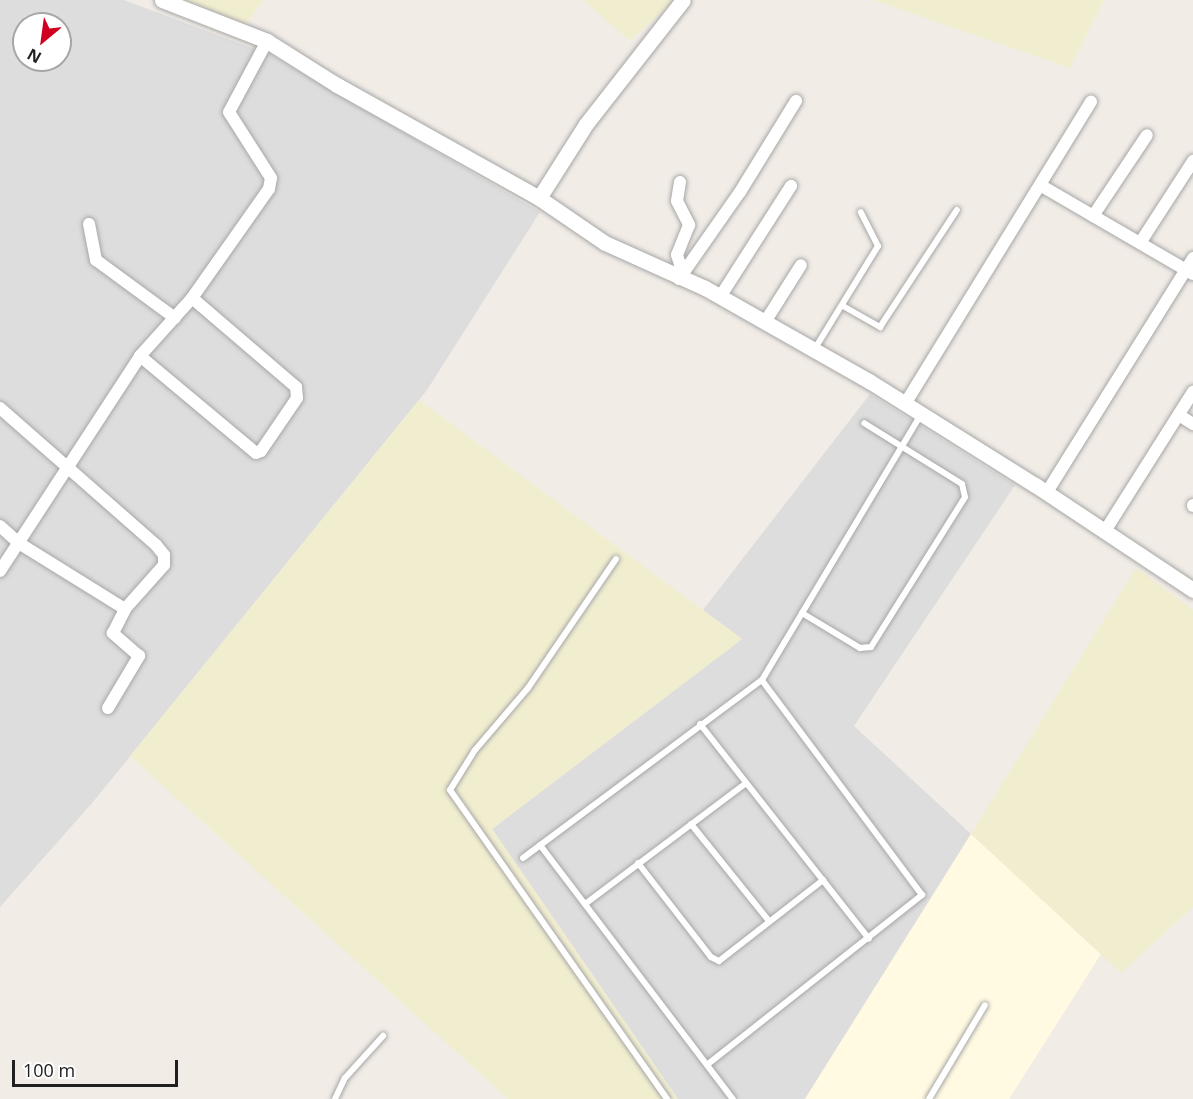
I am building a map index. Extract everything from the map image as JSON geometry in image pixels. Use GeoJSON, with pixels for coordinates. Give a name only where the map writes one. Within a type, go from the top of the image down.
{"type":"FeatureCollection","features":[{"type":"Feature","properties":{"kind":"street"},"geometry":{"type":"LineString","coordinates":[[162,0],[267,41],[337,85],[539,198],[605,243],[681,276],[814,350],[1047,492],[1193,590]]}},
{"type":"Feature","properties":{"kind":"street"},"geometry":{"type":"LineString","coordinates":[[539,198],[586,124],[683,0]]}},
{"type":"Feature","properties":{"kind":"street"},"geometry":{"type":"LineString","coordinates":[[0,571],[20,544],[65,468],[140,356],[192,298],[269,189],[271,178],[228,112],[267,41]]}},
{"type":"Feature","properties":{"kind":"street"},"geometry":{"type":"LineString","coordinates":[[681,276],[740,192],[796,101]]}},
{"type":"Feature","properties":{"kind":"street"},"geometry":{"type":"LineString","coordinates":[[905,404],[1091,102]]}},
{"type":"Feature","properties":{"kind":"street"},"geometry":{"type":"LineString","coordinates":[[1093,216],[1147,135]]}},
{"type":"Feature","properties":{"kind":"street"},"geometry":{"type":"LineString","coordinates":[[1140,243],[1193,161]]}},
{"type":"Feature","properties":{"kind":"street"},"geometry":{"type":"LineString","coordinates":[[680,182],[677,201],[689,225],[677,255],[681,276]]}},
{"type":"Feature","properties":{"kind":"street"},"geometry":{"type":"LineString","coordinates":[[1040,184],[1189,272]]}},
{"type":"Feature","properties":{"kind":"street"},"geometry":{"type":"LineString","coordinates":[[720,297],[791,186]]}},
{"type":"Feature","properties":{"kind":"street"},"geometry":{"type":"LineString","coordinates":[[89,224],[98,262],[175,318]]}},
{"type":"Feature","properties":{"kind":"street"},"geometry":{"type":"LineString","coordinates":[[1047,492],[1189,272],[1193,258]]}},
{"type":"Feature","properties":{"kind":"street"},"geometry":{"type":"LineString","coordinates":[[765,322],[801,265]]}},
{"type":"Feature","properties":{"kind":"street"},"geometry":{"type":"LineString","coordinates":[[140,356],[256,453],[261,451],[294,404],[296,387],[192,298]]}},
{"type":"Feature","properties":{"kind":"street"},"geometry":{"type":"LineString","coordinates":[[1105,531],[1193,392]]}},
{"type":"Feature","properties":{"kind":"street"},"geometry":{"type":"LineString","coordinates":[[0,408],[164,555],[161,569],[124,609],[113,633],[140,656],[108,708]]}},
{"type":"Feature","properties":{"kind":"street"},"geometry":{"type":"LineString","coordinates":[[1179,415],[1193,424]]}},
{"type":"Feature","properties":{"kind":"street"},"geometry":{"type":"LineString","coordinates":[[0,526],[20,544],[124,609]]}},
{"type":"Feature","properties":{"kind":"lane"},"geometry":{"type":"LineString","coordinates":[[843,306],[880,327],[957,210]]}},
{"type":"Feature","properties":{"kind":"lane"},"geometry":{"type":"LineString","coordinates":[[814,350],[878,246],[861,212]]}},
{"type":"Feature","properties":{"kind":"lane"},"geometry":{"type":"LineString","coordinates":[[523,858],[762,680],[921,414]]}},
{"type":"Feature","properties":{"kind":"lane"},"geometry":{"type":"LineString","coordinates":[[802,613],[860,648],[871,647],[965,497],[962,484],[864,423]]}},
{"type":"Feature","properties":{"kind":"lane"},"geometry":{"type":"LineString","coordinates":[[616,559],[528,688],[475,750],[450,790],[667,1099]]}},
{"type":"Feature","properties":{"kind":"lane"},"geometry":{"type":"LineString","coordinates":[[708,1064],[918,902],[922,891],[762,680]]}},
{"type":"Feature","properties":{"kind":"lane"},"geometry":{"type":"LineString","coordinates":[[700,724],[869,939]]}},
{"type":"Feature","properties":{"kind":"lane"},"geometry":{"type":"LineString","coordinates":[[585,904],[745,784]]}},
{"type":"Feature","properties":{"kind":"lane"},"geometry":{"type":"LineString","coordinates":[[691,824],[769,921]]}},
{"type":"Feature","properties":{"kind":"lane"},"geometry":{"type":"LineString","coordinates":[[540,845],[733,1099]]}},
{"type":"Feature","properties":{"kind":"lane"},"geometry":{"type":"LineString","coordinates":[[638,863],[715,960],[723,959],[823,880]]}},
{"type":"Feature","properties":{"kind":"lane"},"geometry":{"type":"LineString","coordinates":[[929,1099],[985,1005]]}},
{"type":"Feature","properties":{"kind":"lane"},"geometry":{"type":"LineString","coordinates":[[335,1099],[345,1078],[383,1036]]}},
{"type":"Feature","properties":{"kind":"shaded area"},"geometry":{"type":"Polygon","coordinates":[[[0,0],[124,0],[271,55],[540,212],[427,390],[93,802],[0,907],[0,0]]]}},
{"type":"Feature","properties":{"kind":"shaded area"},"geometry":{"type":"Polygon","coordinates":[[[182,0],[263,0],[246,25],[182,0]]]}},
{"type":"Feature","properties":{"kind":"shaded area"},"geometry":{"type":"Polygon","coordinates":[[[583,0],[675,0],[630,41],[583,0]]]}},
{"type":"Feature","properties":{"kind":"shaded area"},"geometry":{"type":"Polygon","coordinates":[[[873,0],[1104,0],[1070,68],[873,0]]]}},
{"type":"Feature","properties":{"kind":"shaded area"},"geometry":{"type":"Polygon","coordinates":[[[870,394],[1015,485],[854,726],[971,834],[805,1099],[678,1099],[492,829],[742,639],[703,610],[870,394]]]}},
{"type":"Feature","properties":{"kind":"shaded area"},"geometry":{"type":"Polygon","coordinates":[[[419,400],[742,639],[492,829],[678,1099],[508,1099],[130,756],[419,400]]]}},
{"type":"Feature","properties":{"kind":"shaded area"},"geometry":{"type":"Polygon","coordinates":[[[1136,568],[1193,610],[1193,907],[1121,973],[971,834],[1136,568]]]}},
{"type":"Feature","properties":{"kind":"shaded area"},"geometry":{"type":"Polygon","coordinates":[[[971,834],[1101,954],[1009,1099],[805,1099],[971,834]]]}}]}
